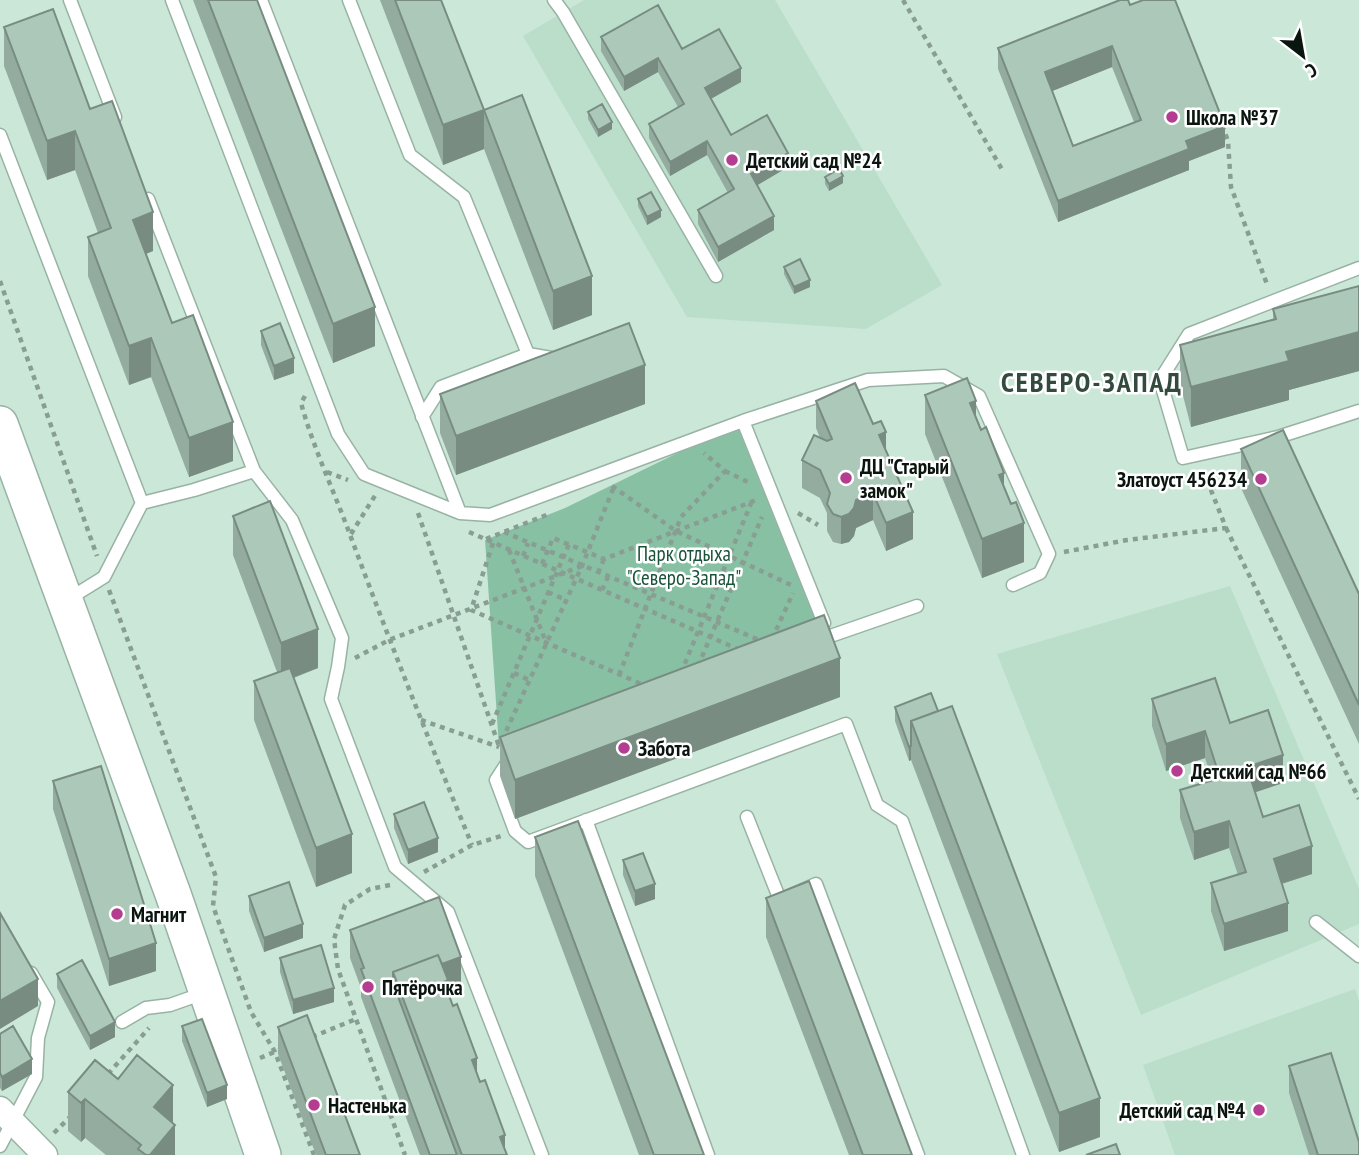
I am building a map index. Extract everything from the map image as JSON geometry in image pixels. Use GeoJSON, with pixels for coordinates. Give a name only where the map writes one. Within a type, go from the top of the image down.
{"type":"FeatureCollection","features":[{"type":"Feature","properties":{"kind":"main road"},"geometry":{"type":"LineString","coordinates":[[0,424],[173,894],[263,1155]]}},
{"type":"Feature","properties":{"kind":"street"},"geometry":{"type":"LineString","coordinates":[[6,1116],[42,1152]]}},
{"type":"Feature","properties":{"kind":"lane"},"geometry":{"type":"LineString","coordinates":[[70,0],[120,127]]}},
{"type":"Feature","properties":{"kind":"lane"},"geometry":{"type":"LineString","coordinates":[[172,0],[338,434],[364,474],[460,513],[490,515],[743,421],[867,380],[944,376],[979,396],[1049,554],[1040,573],[1013,585]]}},
{"type":"Feature","properties":{"kind":"lane"},"geometry":{"type":"LineString","coordinates":[[261,0],[460,513]]}},
{"type":"Feature","properties":{"kind":"lane"},"geometry":{"type":"LineString","coordinates":[[349,0],[410,155],[464,197],[528,354]]}},
{"type":"Feature","properties":{"kind":"lane"},"geometry":{"type":"LineString","coordinates":[[554,0],[716,276]]}},
{"type":"Feature","properties":{"kind":"lane"},"geometry":{"type":"LineString","coordinates":[[0,135],[142,503],[104,577],[64,602]]}},
{"type":"Feature","properties":{"kind":"lane"},"geometry":{"type":"LineString","coordinates":[[144,191],[254,471],[292,520],[342,638],[331,699],[395,867],[448,912],[542,1155]]}},
{"type":"Feature","properties":{"kind":"lane"},"geometry":{"type":"LineString","coordinates":[[1359,268],[1189,334],[1160,380],[1183,458],[1278,438],[1359,411]]}},
{"type":"Feature","properties":{"kind":"lane"},"geometry":{"type":"LineString","coordinates":[[422,417],[441,387],[528,354],[561,360],[573,356]]}},
{"type":"Feature","properties":{"kind":"lane"},"geometry":{"type":"LineString","coordinates":[[743,421],[824,623]]}},
{"type":"Feature","properties":{"kind":"lane"},"geometry":{"type":"LineString","coordinates":[[1278,438],[1284,450]]}},
{"type":"Feature","properties":{"kind":"lane"},"geometry":{"type":"LineString","coordinates":[[142,503],[254,471]]}},
{"type":"Feature","properties":{"kind":"lane"},"geometry":{"type":"LineString","coordinates":[[800,646],[917,606]]}},
{"type":"Feature","properties":{"kind":"lane"},"geometry":{"type":"LineString","coordinates":[[521,756],[508,761],[496,780],[515,831],[528,842],[846,724],[877,805],[902,821],[1023,1155]]}},
{"type":"Feature","properties":{"kind":"lane"},"geometry":{"type":"LineString","coordinates":[[747,817],[780,900],[816,884],[918,1155]]}},
{"type":"Feature","properties":{"kind":"lane"},"geometry":{"type":"LineString","coordinates":[[586,820],[708,1155]]}},
{"type":"Feature","properties":{"kind":"lane"},"geometry":{"type":"LineString","coordinates":[[1316,922],[1359,956]]}},
{"type":"Feature","properties":{"kind":"lane"},"geometry":{"type":"LineString","coordinates":[[0,1146],[6,1116],[36,1077],[38,1038],[48,1002],[27,967]]}},
{"type":"Feature","properties":{"kind":"lane"},"geometry":{"type":"LineString","coordinates":[[122,1022],[146,1008],[170,1005],[207,992]]}},
{"type":"Feature","properties":{"kind":"path"},"geometry":{"type":"LineString","coordinates":[[903,0],[1003,171]]}},
{"type":"Feature","properties":{"kind":"path"},"geometry":{"type":"LineString","coordinates":[[1219,116],[1228,141],[1231,187],[1273,301]]}},
{"type":"Feature","properties":{"kind":"path"},"geometry":{"type":"LineString","coordinates":[[0,281],[104,577],[216,877],[213,906],[217,918],[251,1012],[275,1052],[314,1155]]}},
{"type":"Feature","properties":{"kind":"path"},"geometry":{"type":"LineString","coordinates":[[317,378],[301,403],[307,427],[472,845]]}},
{"type":"Feature","properties":{"kind":"path"},"geometry":{"type":"LineString","coordinates":[[619,675],[681,517],[725,471],[704,453]]}},
{"type":"Feature","properties":{"kind":"path"},"geometry":{"type":"LineString","coordinates":[[1197,455],[1226,528],[1359,799]]}},
{"type":"Feature","properties":{"kind":"path"},"geometry":{"type":"LineString","coordinates":[[499,747],[582,566],[613,489],[676,531],[796,587]]}},
{"type":"Feature","properties":{"kind":"path"},"geometry":{"type":"LineString","coordinates":[[350,535],[377,492]]}},
{"type":"Feature","properties":{"kind":"path"},"geometry":{"type":"LineString","coordinates":[[542,564],[553,538],[604,559],[773,493]]}},
{"type":"Feature","properties":{"kind":"path"},"geometry":{"type":"LineString","coordinates":[[705,669],[695,673],[773,493]]}},
{"type":"Feature","properties":{"kind":"path"},"geometry":{"type":"LineString","coordinates":[[687,677],[678,680],[752,501]]}},
{"type":"Feature","properties":{"kind":"path"},"geometry":{"type":"LineString","coordinates":[[416,509],[499,747]]}},
{"type":"Feature","properties":{"kind":"path"},"geometry":{"type":"LineString","coordinates":[[1049,554],[1127,540],[1226,528]]}},
{"type":"Feature","properties":{"kind":"path"},"geometry":{"type":"LineString","coordinates":[[504,532],[770,645]]}},
{"type":"Feature","properties":{"kind":"path"},"geometry":{"type":"LineString","coordinates":[[485,540],[748,653],[737,657]]}},
{"type":"Feature","properties":{"kind":"path"},"geometry":{"type":"LineString","coordinates":[[471,610],[493,543]]}},
{"type":"Feature","properties":{"kind":"path"},"geometry":{"type":"LineString","coordinates":[[523,556],[528,543]]}},
{"type":"Feature","properties":{"kind":"path"},"geometry":{"type":"LineString","coordinates":[[491,725],[548,592],[559,574],[569,544]]}},
{"type":"Feature","properties":{"kind":"path"},"geometry":{"type":"LineString","coordinates":[[509,550],[547,643]]}},
{"type":"Feature","properties":{"kind":"path"},"geometry":{"type":"LineString","coordinates":[[598,573],[604,559]]}},
{"type":"Feature","properties":{"kind":"path"},"geometry":{"type":"LineString","coordinates":[[338,667],[389,640],[582,566]]}},
{"type":"Feature","properties":{"kind":"path"},"geometry":{"type":"LineString","coordinates":[[770,645],[804,570]]}},
{"type":"Feature","properties":{"kind":"path"},"geometry":{"type":"LineString","coordinates":[[602,590],[608,577]]}},
{"type":"Feature","properties":{"kind":"path"},"geometry":{"type":"LineString","coordinates":[[719,583],[732,588]]}},
{"type":"Feature","properties":{"kind":"path"},"geometry":{"type":"LineString","coordinates":[[548,592],[566,600]]}},
{"type":"Feature","properties":{"kind":"path"},"geometry":{"type":"LineString","coordinates":[[471,610],[653,689],[640,694]]}},
{"type":"Feature","properties":{"kind":"path"},"geometry":{"type":"LineString","coordinates":[[759,649],[781,640]]}},
{"type":"Feature","properties":{"kind":"path"},"geometry":{"type":"LineString","coordinates":[[513,673],[529,680]]}},
{"type":"Feature","properties":{"kind":"path"},"geometry":{"type":"LineString","coordinates":[[421,720],[499,747],[512,742]]}},
{"type":"Feature","properties":{"kind":"path"},"geometry":{"type":"LineString","coordinates":[[405,1155],[338,969],[334,939],[345,905],[370,889],[411,881],[472,845],[515,831]]}},
{"type":"Feature","properties":{"kind":"path"},"geometry":{"type":"LineString","coordinates":[[107,1076],[170,1005]]}},
{"type":"Feature","properties":{"kind":"path"},"geometry":{"type":"LineString","coordinates":[[310,1038],[356,1019]]}},
{"type":"Feature","properties":{"kind":"path"},"geometry":{"type":"LineString","coordinates":[[233,1068],[286,1047]]}},
{"type":"Feature","properties":{"kind":"path"},"geometry":{"type":"LineString","coordinates":[[42,1152],[80,1107]]}},
{"type":"Feature","properties":{"kind":"shaded area","name":"Детский сад №24"},"geometry":{"type":"Polygon","coordinates":[[[584,0],[775,0],[942,285],[866,329],[687,317],[523,36],[584,0]]]}},
{"type":"Feature","properties":{"kind":"shaded area","name":"Детский сад №66"},"geometry":{"type":"Polygon","coordinates":[[[1230,586],[1359,889],[1359,924],[1141,1015],[997,654],[1230,586]]]}},
{"type":"Feature","properties":{"kind":"shaded area","name":"Детский сад №4"},"geometry":{"type":"Polygon","coordinates":[[[1355,989],[1359,1001],[1359,1155],[1175,1155],[1143,1065],[1355,989]]]}},
{"type":"Feature","properties":{"kind":"green space","name":"Парк отдыха \"Северо-Запад\""},"geometry":{"type":"Polygon","coordinates":[[[743,421],[824,623],[499,747],[485,540],[565,508],[743,421]]]}},
{"type":"Feature","properties":{"kind":"building"},"geometry":{"type":"Polygon","coordinates":[[[208,0],[257,0],[375,307],[333,324],[208,0]]]}},
{"type":"Feature","properties":{"kind":"building"},"geometry":{"type":"Polygon","coordinates":[[[395,0],[441,0],[484,110],[443,125],[395,0]]]}},
{"type":"Feature","properties":{"kind":"building","name":"Школа №37"},"geometry":{"type":"Polygon","coordinates":[[[1120,0],[1128,0],[1130,5],[1143,0],[1175,0],[1225,126],[1186,141],[1189,149],[1058,201],[998,48],[1120,0]],[[1112,46],[1045,72],[1073,146],[1141,120],[1112,46]]]}},
{"type":"Feature","properties":{"kind":"building"},"geometry":{"type":"Polygon","coordinates":[[[658,5],[682,49],[719,29],[741,68],[705,88],[731,135],[767,115],[788,153],[751,174],[774,216],[718,247],[698,210],[734,189],[707,141],[670,162],[649,124],[684,104],[658,58],[624,77],[601,37],[658,5]]]}},
{"type":"Feature","properties":{"kind":"building"},"geometry":{"type":"Polygon","coordinates":[[[53,9],[90,109],[112,101],[153,212],[133,220],[172,323],[193,315],[233,422],[189,438],[151,338],[129,346],[88,237],[111,228],[75,131],[47,141],[4,27],[53,9]]]}},
{"type":"Feature","properties":{"kind":"building"},"geometry":{"type":"Polygon","coordinates":[[[522,95],[592,276],[553,291],[484,110],[522,95]]]}},
{"type":"Feature","properties":{"kind":"building"},"geometry":{"type":"Polygon","coordinates":[[[602,104],[612,122],[598,130],[588,112],[602,104]]]}},
{"type":"Feature","properties":{"kind":"building"},"geometry":{"type":"Polygon","coordinates":[[[839,169],[843,176],[829,184],[825,177],[839,169]]]}},
{"type":"Feature","properties":{"kind":"building"},"geometry":{"type":"Polygon","coordinates":[[[651,192],[661,210],[647,217],[638,199],[651,192]]]}},
{"type":"Feature","properties":{"kind":"building"},"geometry":{"type":"Polygon","coordinates":[[[800,259],[810,280],[794,287],[784,267],[800,259]]]}},
{"type":"Feature","properties":{"kind":"building"},"geometry":{"type":"Polygon","coordinates":[[[1359,286],[1359,332],[1286,352],[1289,361],[1191,387],[1180,345],[1276,319],[1273,309],[1359,286]]]}},
{"type":"Feature","properties":{"kind":"building"},"geometry":{"type":"Polygon","coordinates":[[[280,323],[294,358],[274,366],[261,331],[280,323]]]}},
{"type":"Feature","properties":{"kind":"building"},"geometry":{"type":"Polygon","coordinates":[[[629,323],[645,365],[456,436],[440,394],[629,323]]]}},
{"type":"Feature","properties":{"kind":"building"},"geometry":{"type":"Polygon","coordinates":[[[967,378],[976,401],[970,403],[981,430],[986,427],[1004,473],[999,475],[1011,504],[1016,502],[1024,523],[982,539],[925,395],[967,378]]]}},
{"type":"Feature","properties":{"kind":"building","name":"ДЦ \"Старый замок\""},"geometry":{"type":"Polygon","coordinates":[[[855,383],[873,424],[881,421],[886,432],[879,435],[913,512],[886,523],[873,493],[856,500],[849,514],[841,517],[833,514],[827,504],[830,493],[820,470],[802,460],[814,435],[827,441],[832,439],[816,401],[855,383]]]}},
{"type":"Feature","properties":{"kind":"building"},"geometry":{"type":"Polygon","coordinates":[[[1283,430],[1359,594],[1359,705],[1241,449],[1283,430]]]}},
{"type":"Feature","properties":{"kind":"building"},"geometry":{"type":"Polygon","coordinates":[[[270,501],[318,629],[281,643],[233,516],[270,501]]]}},
{"type":"Feature","properties":{"kind":"building"},"geometry":{"type":"Polygon","coordinates":[[[824,615],[840,658],[515,780],[500,737],[824,615]]]}},
{"type":"Feature","properties":{"kind":"building"},"geometry":{"type":"Polygon","coordinates":[[[290,668],[352,834],[316,848],[254,681],[290,668]]]}},
{"type":"Feature","properties":{"kind":"building"},"geometry":{"type":"Polygon","coordinates":[[[1215,678],[1230,723],[1268,710],[1283,755],[1247,767],[1263,817],[1299,805],[1312,846],[1274,859],[1288,903],[1224,924],[1211,883],[1246,872],[1229,821],[1194,832],[1180,790],[1220,778],[1205,731],[1166,744],[1152,699],[1215,678]]]}},
{"type":"Feature","properties":{"kind":"building"},"geometry":{"type":"Polygon","coordinates":[[[931,693],[938,711],[911,721],[909,747],[895,707],[931,693]]]}},
{"type":"Feature","properties":{"kind":"building"},"geometry":{"type":"Polygon","coordinates":[[[952,706],[1100,1098],[1059,1113],[911,721],[952,706]]]}},
{"type":"Feature","properties":{"kind":"building"},"geometry":{"type":"Polygon","coordinates":[[[101,766],[156,943],[109,959],[53,781],[101,766]]]}},
{"type":"Feature","properties":{"kind":"building"},"geometry":{"type":"Polygon","coordinates":[[[424,802],[438,838],[408,850],[394,814],[424,802]]]}},
{"type":"Feature","properties":{"kind":"building"},"geometry":{"type":"Polygon","coordinates":[[[578,821],[704,1155],[654,1155],[535,837],[578,821]]]}},
{"type":"Feature","properties":{"kind":"building"},"geometry":{"type":"Polygon","coordinates":[[[643,853],[655,884],[635,891],[623,860],[643,853]]]}},
{"type":"Feature","properties":{"kind":"building"},"geometry":{"type":"Polygon","coordinates":[[[809,881],[912,1155],[863,1155],[766,898],[809,881]]]}},
{"type":"Feature","properties":{"kind":"building"},"geometry":{"type":"Polygon","coordinates":[[[289,882],[303,924],[264,938],[249,896],[289,882]]]}},
{"type":"Feature","properties":{"kind":"building"},"geometry":{"type":"Polygon","coordinates":[[[439,897],[461,957],[442,964],[438,955],[393,972],[393,983],[457,1155],[430,1155],[361,969],[364,968],[350,930],[439,897]]]}},
{"type":"Feature","properties":{"kind":"building"},"geometry":{"type":"Polygon","coordinates":[[[0,913],[38,979],[0,1001],[0,913]]]}},
{"type":"Feature","properties":{"kind":"building"},"geometry":{"type":"Polygon","coordinates":[[[321,945],[334,988],[293,1000],[280,958],[321,945]]]}},
{"type":"Feature","properties":{"kind":"building"},"geometry":{"type":"Polygon","coordinates":[[[438,955],[448,980],[444,982],[453,1006],[457,1004],[477,1058],[472,1060],[480,1082],[485,1080],[505,1135],[500,1137],[507,1155],[462,1155],[393,972],[438,955]]]}},
{"type":"Feature","properties":{"kind":"building"},"geometry":{"type":"Polygon","coordinates":[[[82,960],[115,1022],[90,1036],[57,974],[82,960]]]}},
{"type":"Feature","properties":{"kind":"building"},"geometry":{"type":"Polygon","coordinates":[[[307,1015],[360,1155],[326,1155],[278,1027],[307,1015]]]}},
{"type":"Feature","properties":{"kind":"building"},"geometry":{"type":"Polygon","coordinates":[[[202,1019],[227,1085],[207,1093],[182,1026],[202,1019]]]}},
{"type":"Feature","properties":{"kind":"building"},"geometry":{"type":"Polygon","coordinates":[[[13,1026],[32,1059],[2,1077],[0,1034],[13,1026]]]}},
{"type":"Feature","properties":{"kind":"building"},"geometry":{"type":"Polygon","coordinates":[[[1331,1053],[1359,1142],[1359,1155],[1318,1155],[1289,1066],[1331,1053]]]}},
{"type":"Feature","properties":{"kind":"building"},"geometry":{"type":"Polygon","coordinates":[[[137,1055],[173,1085],[154,1107],[175,1125],[150,1155],[138,1149],[141,1145],[85,1099],[81,1103],[68,1092],[95,1060],[118,1079],[137,1055]]]}},
{"type":"Feature","properties":{"kind":"building"},"geometry":{"type":"Polygon","coordinates":[[[1116,1144],[1120,1155],[1086,1155],[1116,1144]]]}},
{"type":"Feature","properties":{"kind":"place","name":"Школа №37"},"geometry":{"type":"Point","coordinates":[1172,117]}},
{"type":"Feature","properties":{"kind":"place","name":"Детский сад №24"},"geometry":{"type":"Point","coordinates":[732,160]}},
{"type":"Feature","properties":{"kind":"place","name":"ДЦ \"Старый замок\""},"geometry":{"type":"Point","coordinates":[846,478]}},
{"type":"Feature","properties":{"kind":"place","name":"Златоуст 456234"},"geometry":{"type":"Point","coordinates":[1261,479]}},
{"type":"Feature","properties":{"kind":"place","name":"Забота"},"geometry":{"type":"Point","coordinates":[624,748]}},
{"type":"Feature","properties":{"kind":"place","name":"Детский сад №66"},"geometry":{"type":"Point","coordinates":[1177,771]}},
{"type":"Feature","properties":{"kind":"place","name":"Магнит"},"geometry":{"type":"Point","coordinates":[117,914]}},
{"type":"Feature","properties":{"kind":"place","name":"Пятёрочка"},"geometry":{"type":"Point","coordinates":[368,987]}},
{"type":"Feature","properties":{"kind":"place","name":"Настенька"},"geometry":{"type":"Point","coordinates":[314,1105]}},
{"type":"Feature","properties":{"kind":"place","name":"Детский сад №4"},"geometry":{"type":"Point","coordinates":[1259,1110]}},
{"type":"Feature","properties":{"kind":"district","name":"СЕВЕРО-ЗАПАД"},"geometry":{"type":"Point","coordinates":[1092,381]}}]}
